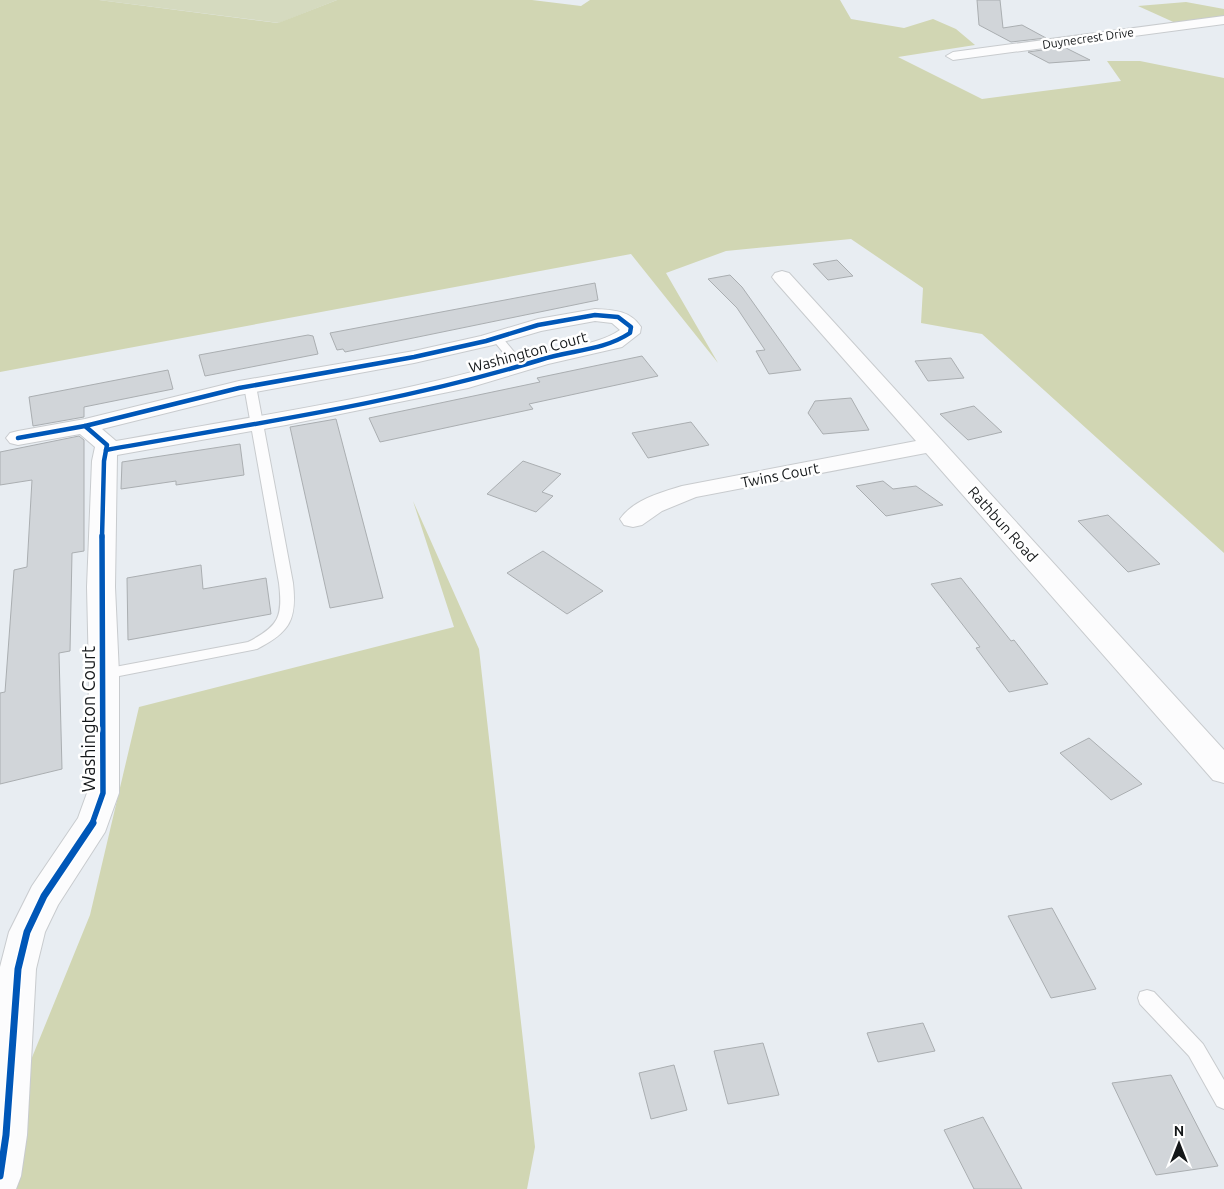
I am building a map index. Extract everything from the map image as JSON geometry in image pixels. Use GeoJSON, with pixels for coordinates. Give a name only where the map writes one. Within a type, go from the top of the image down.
{"type":"FeatureCollection","features":[{"type":"Feature","properties":{"kind":"street","name":"Duynecrest Drive"},"geometry":{"type":"LineString","coordinates":[[953,56],[1224,20]]}},
{"type":"Feature","properties":{"kind":"street","name":"Rathbun Road"},"geometry":{"type":"LineString","coordinates":[[782,277],[1224,771]]}},
{"type":"Feature","properties":{"kind":"street","name":"Washington Court"},"geometry":{"type":"LineString","coordinates":[[0,1176],[6,1136],[18,969],[27,932],[44,896],[84,838],[100,808],[103,793],[104,674],[100,587],[106,450],[258,423],[468,380],[542,358],[615,343],[630,333],[631,327],[618,317],[595,315],[538,325],[497,338],[414,357],[250,386],[85,426],[18,438]]}},
{"type":"Feature","properties":{"kind":"street"},"geometry":{"type":"LineString","coordinates":[[85,426],[108,446],[106,450]]}},
{"type":"Feature","properties":{"kind":"street","name":"Twins Court"},"geometry":{"type":"LineString","coordinates":[[633,519],[648,507],[667,498],[691,491],[933,446]]}},
{"type":"Feature","properties":{"kind":"lane","name":"Washington Court"},"geometry":{"type":"LineString","coordinates":[[497,338],[520,366]]}},
{"type":"Feature","properties":{"kind":"lane","name":"Washington Court"},"geometry":{"type":"LineString","coordinates":[[104,674],[252,646],[267,639],[279,629],[286,618],[289,607],[286,583],[250,386]]}},
{"type":"Feature","properties":{"kind":"lane"},"geometry":{"type":"LineString","coordinates":[[1147,998],[1196,1050],[1224,1099]]}},
{"type":"Feature","properties":{"kind":"green space"},"geometry":{"type":"Polygon","coordinates":[[[0,0],[99,0],[278,23],[337,0],[532,0],[581,6],[590,0],[840,0],[851,19],[904,28],[933,19],[956,29],[975,45],[898,57],[982,99],[1121,81],[1107,61],[1140,61],[1224,78],[1224,553],[982,334],[921,323],[923,288],[851,239],[726,251],[666,273],[718,363],[631,254],[0,372],[0,0]]]}},
{"type":"Feature","properties":{"kind":"green space"},"geometry":{"type":"Polygon","coordinates":[[[99,0],[337,0],[279,23],[99,0]]]}},
{"type":"Feature","properties":{"kind":"green space"},"geometry":{"type":"Polygon","coordinates":[[[1186,2],[1224,9],[1224,19],[1180,25],[1138,6],[1186,2]]]}},
{"type":"Feature","properties":{"kind":"green space"},"geometry":{"type":"Polygon","coordinates":[[[413,501],[479,649],[535,1147],[527,1189],[0,1189],[0,1136],[90,915],[139,707],[454,627],[413,501]]]}},
{"type":"Feature","properties":{"kind":"building"},"geometry":{"type":"Polygon","coordinates":[[[977,0],[1000,0],[1003,28],[1022,25],[1046,38],[1011,42],[979,25],[977,0]]]}},
{"type":"Feature","properties":{"kind":"building"},"geometry":{"type":"Polygon","coordinates":[[[1064,47],[1090,60],[1049,63],[1028,52],[1064,47]]]}},
{"type":"Feature","properties":{"kind":"building"},"geometry":{"type":"Polygon","coordinates":[[[837,260],[853,276],[828,280],[813,264],[837,260]]]}},
{"type":"Feature","properties":{"kind":"building"},"geometry":{"type":"Polygon","coordinates":[[[730,275],[742,287],[801,370],[769,374],[756,351],[765,350],[737,308],[708,279],[730,275]]]}},
{"type":"Feature","properties":{"kind":"building"},"geometry":{"type":"Polygon","coordinates":[[[595,283],[598,300],[345,352],[343,349],[337,350],[330,333],[595,283]]]}},
{"type":"Feature","properties":{"kind":"building"},"geometry":{"type":"Polygon","coordinates":[[[308,335],[313,336],[318,354],[205,376],[199,355],[308,335]]]}},
{"type":"Feature","properties":{"kind":"building"},"geometry":{"type":"Polygon","coordinates":[[[642,356],[658,376],[529,404],[533,409],[380,442],[369,418],[540,382],[537,378],[642,356]]]}},
{"type":"Feature","properties":{"kind":"building"},"geometry":{"type":"Polygon","coordinates":[[[951,358],[964,378],[928,381],[915,361],[951,358]]]}},
{"type":"Feature","properties":{"kind":"building"},"geometry":{"type":"Polygon","coordinates":[[[168,370],[173,389],[84,407],[84,417],[33,426],[29,397],[168,370]]]}},
{"type":"Feature","properties":{"kind":"building"},"geometry":{"type":"Polygon","coordinates":[[[851,398],[869,430],[823,434],[808,413],[815,401],[851,398]]]}},
{"type":"Feature","properties":{"kind":"building"},"geometry":{"type":"Polygon","coordinates":[[[974,406],[1002,432],[968,440],[940,414],[974,406]]]}},
{"type":"Feature","properties":{"kind":"building"},"geometry":{"type":"Polygon","coordinates":[[[336,419],[383,598],[330,608],[290,427],[336,419]]]}},
{"type":"Feature","properties":{"kind":"building"},"geometry":{"type":"Polygon","coordinates":[[[691,422],[709,445],[648,458],[632,433],[691,422]]]}},
{"type":"Feature","properties":{"kind":"building"},"geometry":{"type":"Polygon","coordinates":[[[79,436],[84,440],[84,551],[72,553],[70,651],[59,653],[62,769],[0,784],[0,693],[5,692],[14,570],[27,567],[32,480],[0,485],[0,452],[79,436]]]}},
{"type":"Feature","properties":{"kind":"building"},"geometry":{"type":"Polygon","coordinates":[[[240,444],[244,475],[176,485],[176,481],[121,489],[122,462],[240,444]]]}},
{"type":"Feature","properties":{"kind":"building"},"geometry":{"type":"Polygon","coordinates":[[[523,461],[561,474],[542,492],[553,496],[536,512],[487,494],[523,461]]]}},
{"type":"Feature","properties":{"kind":"building"},"geometry":{"type":"Polygon","coordinates":[[[883,481],[893,489],[916,486],[943,505],[886,516],[856,486],[883,481]]]}},
{"type":"Feature","properties":{"kind":"building"},"geometry":{"type":"Polygon","coordinates":[[[1108,515],[1160,564],[1128,572],[1078,521],[1108,515]]]}},
{"type":"Feature","properties":{"kind":"building"},"geometry":{"type":"Polygon","coordinates":[[[543,551],[603,591],[567,614],[507,573],[543,551]]]}},
{"type":"Feature","properties":{"kind":"building"},"geometry":{"type":"Polygon","coordinates":[[[201,565],[203,589],[266,578],[271,614],[128,640],[127,578],[201,565]]]}},
{"type":"Feature","properties":{"kind":"building"},"geometry":{"type":"Polygon","coordinates":[[[961,578],[1011,641],[1014,640],[1048,684],[1009,692],[976,648],[980,647],[931,584],[961,578]]]}},
{"type":"Feature","properties":{"kind":"building"},"geometry":{"type":"Polygon","coordinates":[[[1089,738],[1142,784],[1111,800],[1060,753],[1089,738]]]}},
{"type":"Feature","properties":{"kind":"building"},"geometry":{"type":"Polygon","coordinates":[[[1052,908],[1096,989],[1051,998],[1008,916],[1052,908]]]}},
{"type":"Feature","properties":{"kind":"building"},"geometry":{"type":"Polygon","coordinates":[[[923,1023],[935,1051],[878,1062],[867,1033],[923,1023]]]}},
{"type":"Feature","properties":{"kind":"building"},"geometry":{"type":"Polygon","coordinates":[[[763,1043],[779,1095],[728,1104],[714,1051],[763,1043]]]}},
{"type":"Feature","properties":{"kind":"building"},"geometry":{"type":"Polygon","coordinates":[[[674,1065],[687,1110],[651,1119],[639,1073],[674,1065]]]}},
{"type":"Feature","properties":{"kind":"building"},"geometry":{"type":"Polygon","coordinates":[[[1171,1075],[1218,1166],[1156,1175],[1112,1083],[1171,1075]]]}},
{"type":"Feature","properties":{"kind":"building"},"geometry":{"type":"Polygon","coordinates":[[[983,1117],[1022,1189],[974,1189],[944,1130],[983,1117]]]}},
{"type":"Feature","properties":{"kind":"cycle path"},"geometry":{"type":"LineString","coordinates":[[85,426],[239,388],[414,357],[486,341],[538,325],[595,315],[618,317],[631,327],[630,333],[615,343],[542,359],[468,381],[286,418],[106,450]]}},
{"type":"Feature","properties":{"kind":"cycle path"},"geometry":{"type":"LineString","coordinates":[[0,1176],[6,1135],[18,969],[27,932],[44,896],[93,823],[103,793],[104,674],[101,587],[104,461],[107,445],[85,426],[18,438]]}}]}
